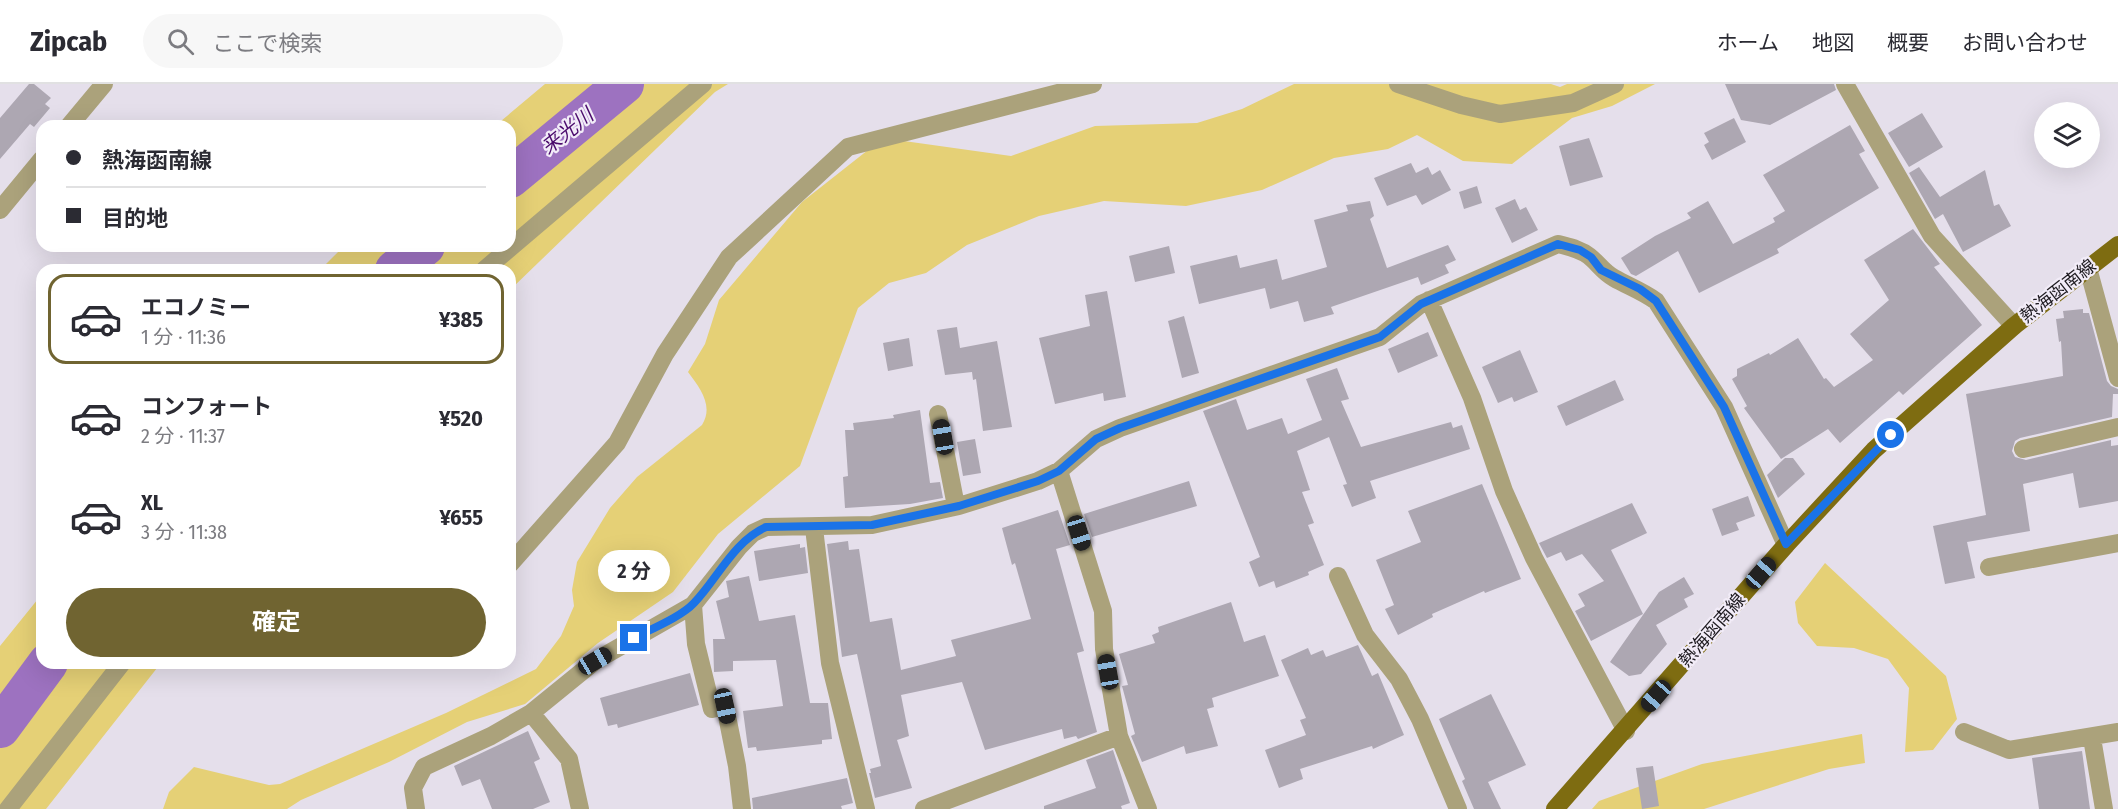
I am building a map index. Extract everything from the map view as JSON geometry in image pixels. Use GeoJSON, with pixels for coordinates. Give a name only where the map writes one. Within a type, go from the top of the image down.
{"type":"FeatureCollection","features":[{"type":"Feature","properties":{"kind":"main road","name":"熱海函南線"},"geometry":{"type":"LineString","coordinates":[[1555,809],[1626,731],[1786,544],[1874,450],[2014,326],[2118,245]]}},
{"type":"Feature","properties":{"kind":"street"},"geometry":{"type":"LineString","coordinates":[[74,120],[104,84]]}},
{"type":"Feature","properties":{"kind":"street"},"geometry":{"type":"LineString","coordinates":[[516,243],[703,84]]}},
{"type":"Feature","properties":{"kind":"street"},"geometry":{"type":"LineString","coordinates":[[516,557],[617,443],[665,354],[729,257],[848,147],[1093,84]]}},
{"type":"Feature","properties":{"kind":"street"},"geometry":{"type":"LineString","coordinates":[[1398,84],[1461,105],[1500,114],[1573,103],[1615,84]]}},
{"type":"Feature","properties":{"kind":"street"},"geometry":{"type":"LineString","coordinates":[[1845,84],[1932,236],[2014,326]]}},
{"type":"Feature","properties":{"kind":"street"},"geometry":{"type":"LineString","coordinates":[[0,210],[36,166]]}},
{"type":"Feature","properties":{"kind":"street"},"geometry":{"type":"LineString","coordinates":[[416,809],[413,788],[423,767],[491,736],[531,713],[595,661],[693,605],[753,533],[766,527],[814,528],[872,525],[956,506],[1038,481],[1059,471],[1076,455],[1104,435],[1380,337],[1429,300],[1558,244],[1580,250],[1608,275],[1640,289],[1656,301],[1724,407],[1786,544]]}},
{"type":"Feature","properties":{"kind":"street"},"geometry":{"type":"LineString","coordinates":[[491,264],[505,252]]}},
{"type":"Feature","properties":{"kind":"street"},"geometry":{"type":"LineString","coordinates":[[2088,268],[2118,378]]}},
{"type":"Feature","properties":{"kind":"street"},"geometry":{"type":"LineString","coordinates":[[1429,300],[1472,398],[1503,491],[1557,606],[1626,731]]}},
{"type":"Feature","properties":{"kind":"street"},"geometry":{"type":"LineString","coordinates":[[939,414],[956,506]]}},
{"type":"Feature","properties":{"kind":"street"},"geometry":{"type":"LineString","coordinates":[[2023,449],[2118,428]]}},
{"type":"Feature","properties":{"kind":"street"},"geometry":{"type":"LineString","coordinates":[[1059,471],[1103,611],[1104,649],[1119,736],[1148,809]]}},
{"type":"Feature","properties":{"kind":"street"},"geometry":{"type":"LineString","coordinates":[[814,528],[830,663],[866,809]]}},
{"type":"Feature","properties":{"kind":"street"},"geometry":{"type":"LineString","coordinates":[[1989,567],[2118,543]]}},
{"type":"Feature","properties":{"kind":"street"},"geometry":{"type":"LineString","coordinates":[[1338,576],[1365,635],[1376,653],[1399,679],[1417,713],[1458,809]]}},
{"type":"Feature","properties":{"kind":"street"},"geometry":{"type":"LineString","coordinates":[[693,605],[702,675],[712,709],[725,706],[737,766],[742,809]]}},
{"type":"Feature","properties":{"kind":"street"},"geometry":{"type":"LineString","coordinates":[[8,809],[117,669]]}},
{"type":"Feature","properties":{"kind":"street"},"geometry":{"type":"LineString","coordinates":[[531,713],[569,759],[580,809]]}},
{"type":"Feature","properties":{"kind":"street"},"geometry":{"type":"LineString","coordinates":[[1965,732],[2009,750],[2118,732]]}},
{"type":"Feature","properties":{"kind":"street"},"geometry":{"type":"LineString","coordinates":[[924,809],[1119,736]]}},
{"type":"Feature","properties":{"kind":"street"},"geometry":{"type":"LineString","coordinates":[[2092,738],[2104,809]]}},
{"type":"Feature","properties":{"kind":"shaded area"},"geometry":{"type":"Polygon","coordinates":[[[545,84],[728,84],[715,92],[516,284],[516,264],[326,264],[338,252],[516,252],[516,120],[502,120],[545,84]]]}},
{"type":"Feature","properties":{"kind":"shaded area"},"geometry":{"type":"Polygon","coordinates":[[[1294,84],[1551,84],[1560,87],[1567,84],[1655,84],[1612,106],[1572,118],[1512,164],[1463,161],[1417,135],[1388,149],[1334,158],[1262,190],[1186,206],[1104,201],[1039,216],[967,245],[926,273],[889,283],[858,308],[800,466],[718,534],[673,592],[598,643],[525,704],[467,722],[389,762],[301,800],[287,809],[163,809],[169,792],[194,767],[269,785],[280,784],[446,713],[536,669],[561,636],[574,606],[572,590],[577,562],[610,508],[637,477],[702,425],[707,411],[706,404],[701,391],[688,372],[705,344],[719,300],[802,202],[868,150],[904,141],[1011,156],[1095,126],[1197,123],[1242,109],[1294,84]]]}},
{"type":"Feature","properties":{"kind":"shaded area"},"geometry":{"type":"Polygon","coordinates":[[[1825,563],[1946,676],[1957,719],[1933,750],[1905,752],[1909,688],[1888,659],[1854,648],[1817,646],[1798,623],[1795,602],[1825,563]]]}},
{"type":"Feature","properties":{"kind":"shaded area"},"geometry":{"type":"Polygon","coordinates":[[[36,601],[36,669],[156,669],[46,809],[0,809],[0,646],[36,601]]]}},
{"type":"Feature","properties":{"kind":"shaded area"},"geometry":{"type":"Polygon","coordinates":[[[1862,734],[1865,763],[1829,769],[1704,809],[1592,809],[1599,801],[1702,764],[1862,734]]]}},
{"type":"Feature","properties":{"kind":"building"},"geometry":{"type":"Polygon","coordinates":[[[29,84],[34,84],[51,98],[45,104],[50,108],[40,120],[36,120],[34,127],[30,124],[0,159],[0,118],[29,84]]]}},
{"type":"Feature","properties":{"kind":"building"},"geometry":{"type":"Polygon","coordinates":[[[1725,84],[1834,84],[1836,90],[1770,125],[1741,120],[1725,84]]]}},
{"type":"Feature","properties":{"kind":"building"},"geometry":{"type":"Polygon","coordinates":[[[1922,113],[1943,147],[1909,167],[1888,133],[1922,113]]]}},
{"type":"Feature","properties":{"kind":"building"},"geometry":{"type":"Polygon","coordinates":[[[1734,118],[1746,142],[1712,160],[1704,145],[1709,142],[1704,133],[1734,118]]]}},
{"type":"Feature","properties":{"kind":"building"},"geometry":{"type":"Polygon","coordinates":[[[1850,125],[1865,151],[1859,154],[1879,188],[1777,249],[1779,253],[1699,293],[1678,251],[1636,276],[1631,274],[1621,258],[1655,236],[1691,218],[1687,213],[1708,201],[1733,244],[1775,222],[1773,218],[1785,211],[1763,175],[1850,125]]]}},
{"type":"Feature","properties":{"kind":"building"},"geometry":{"type":"Polygon","coordinates":[[[1589,138],[1603,177],[1570,186],[1559,146],[1589,138]]]}},
{"type":"Feature","properties":{"kind":"building"},"geometry":{"type":"Polygon","coordinates":[[[1411,163],[1416,173],[1428,167],[1432,175],[1440,170],[1451,190],[1422,205],[1416,195],[1387,206],[1374,178],[1411,163]]]}},
{"type":"Feature","properties":{"kind":"building"},"geometry":{"type":"Polygon","coordinates":[[[1919,167],[1940,197],[1985,170],[1994,206],[1999,204],[2011,226],[1963,252],[1943,214],[1935,219],[1909,173],[1919,167]]]}},
{"type":"Feature","properties":{"kind":"building"},"geometry":{"type":"Polygon","coordinates":[[[1477,186],[1482,203],[1464,209],[1459,192],[1477,186]]]}},
{"type":"Feature","properties":{"kind":"building"},"geometry":{"type":"Polygon","coordinates":[[[1515,199],[1520,210],[1526,207],[1538,230],[1512,243],[1495,208],[1515,199]]]}},
{"type":"Feature","properties":{"kind":"building"},"geometry":{"type":"Polygon","coordinates":[[[1370,201],[1374,216],[1370,219],[1387,268],[1448,245],[1456,260],[1445,265],[1449,273],[1421,285],[1418,277],[1331,307],[1334,314],[1304,322],[1298,301],[1270,309],[1265,288],[1199,304],[1190,266],[1237,255],[1240,268],[1277,259],[1282,280],[1327,267],[1314,220],[1348,211],[1346,205],[1370,201]]]}},
{"type":"Feature","properties":{"kind":"building"},"geometry":{"type":"Polygon","coordinates":[[[1913,229],[1940,264],[1934,267],[1982,325],[1903,395],[1899,391],[1840,443],[1828,429],[1781,459],[1744,408],[1747,406],[1732,379],[1737,376],[1737,369],[1769,353],[1770,355],[1798,338],[1824,379],[1826,378],[1834,387],[1873,360],[1850,334],[1889,300],[1864,260],[1913,229]]]}},
{"type":"Feature","properties":{"kind":"building"},"geometry":{"type":"Polygon","coordinates":[[[1169,246],[1175,273],[1135,282],[1129,256],[1169,246]]]}},
{"type":"Feature","properties":{"kind":"building"},"geometry":{"type":"Polygon","coordinates":[[[1107,291],[1126,397],[1104,401],[1103,393],[1055,404],[1039,338],[1090,326],[1085,295],[1107,291]]]}},
{"type":"Feature","properties":{"kind":"building"},"geometry":{"type":"Polygon","coordinates":[[[2083,309],[2083,313],[2089,313],[2107,381],[2118,389],[2118,394],[2113,394],[2112,417],[2020,438],[2015,441],[2012,451],[2015,457],[2026,460],[2111,440],[2111,446],[2118,445],[2118,501],[2079,508],[2073,473],[2023,484],[2030,531],[1967,542],[1975,578],[1945,584],[1933,526],[1986,515],[1966,394],[2063,376],[2061,341],[2059,342],[2056,319],[2064,318],[2063,311],[2083,309]]]}},
{"type":"Feature","properties":{"kind":"building"},"geometry":{"type":"Polygon","coordinates":[[[1184,316],[1199,373],[1182,378],[1168,321],[1184,316]]]}},
{"type":"Feature","properties":{"kind":"building"},"geometry":{"type":"Polygon","coordinates":[[[957,327],[960,348],[997,341],[1012,427],[983,431],[976,379],[973,380],[972,372],[945,375],[937,330],[957,327]]]}},
{"type":"Feature","properties":{"kind":"building"},"geometry":{"type":"Polygon","coordinates":[[[1428,332],[1438,356],[1398,373],[1388,349],[1428,332]]]}},
{"type":"Feature","properties":{"kind":"building"},"geometry":{"type":"Polygon","coordinates":[[[909,338],[913,366],[888,371],[883,343],[909,338]]]}},
{"type":"Feature","properties":{"kind":"building"},"geometry":{"type":"Polygon","coordinates":[[[1520,350],[1538,392],[1514,402],[1512,397],[1498,403],[1482,367],[1520,350]]]}},
{"type":"Feature","properties":{"kind":"building"},"geometry":{"type":"Polygon","coordinates":[[[1337,368],[1349,399],[1341,401],[1361,447],[1451,422],[1453,428],[1462,425],[1470,449],[1370,481],[1376,498],[1352,507],[1343,485],[1347,484],[1329,437],[1297,451],[1310,490],[1302,492],[1314,523],[1308,525],[1324,565],[1308,572],[1309,575],[1276,588],[1274,581],[1259,587],[1249,562],[1260,557],[1203,411],[1236,399],[1247,430],[1282,418],[1288,434],[1322,420],[1306,379],[1337,368]]]}},
{"type":"Feature","properties":{"kind":"building"},"geometry":{"type":"Polygon","coordinates":[[[1615,380],[1624,400],[1566,426],[1557,406],[1615,380]]]}},
{"type":"Feature","properties":{"kind":"building"},"geometry":{"type":"Polygon","coordinates":[[[920,410],[930,483],[940,482],[943,498],[910,504],[845,508],[843,477],[848,476],[845,430],[854,430],[853,423],[894,418],[893,415],[920,410]]]}},
{"type":"Feature","properties":{"kind":"building"},"geometry":{"type":"Polygon","coordinates":[[[975,439],[981,473],[963,476],[957,442],[975,439]]]}},
{"type":"Feature","properties":{"kind":"building"},"geometry":{"type":"Polygon","coordinates":[[[1785,458],[1793,458],[1805,474],[1778,498],[1767,475],[1785,458]]]}},
{"type":"Feature","properties":{"kind":"building"},"geometry":{"type":"Polygon","coordinates":[[[1189,481],[1197,506],[1092,537],[1084,514],[1189,481]]]}},
{"type":"Feature","properties":{"kind":"building"},"geometry":{"type":"Polygon","coordinates":[[[1482,484],[1521,579],[1485,593],[1484,591],[1432,614],[1433,617],[1398,635],[1385,609],[1394,605],[1376,560],[1421,542],[1408,511],[1482,484]]]}},
{"type":"Feature","properties":{"kind":"building"},"geometry":{"type":"Polygon","coordinates":[[[1748,496],[1755,516],[1736,523],[1739,530],[1722,536],[1712,509],[1748,496]]]}},
{"type":"Feature","properties":{"kind":"building"},"geometry":{"type":"Polygon","coordinates":[[[1632,503],[1647,533],[1611,550],[1643,614],[1591,641],[1575,611],[1585,606],[1578,594],[1604,581],[1582,554],[1566,561],[1561,552],[1547,558],[1539,543],[1632,503]]]}},
{"type":"Feature","properties":{"kind":"building"},"geometry":{"type":"Polygon","coordinates":[[[1058,510],[1070,545],[1056,549],[1084,651],[1077,653],[1097,732],[1078,739],[1076,736],[1064,739],[1062,729],[985,750],[962,682],[901,695],[909,736],[897,740],[912,788],[875,798],[869,773],[871,773],[870,769],[881,766],[857,654],[842,657],[827,544],[848,541],[849,550],[859,549],[870,622],[892,618],[901,670],[956,656],[951,640],[1031,619],[1002,528],[1058,510]]]}},
{"type":"Feature","properties":{"kind":"building"},"geometry":{"type":"Polygon","coordinates":[[[800,544],[800,548],[805,547],[808,573],[759,581],[754,551],[800,544]]]}},
{"type":"Feature","properties":{"kind":"building"},"geometry":{"type":"Polygon","coordinates":[[[749,576],[759,621],[795,615],[810,703],[828,703],[832,739],[822,740],[822,744],[757,751],[756,747],[748,748],[743,711],[783,706],[776,660],[733,661],[733,671],[714,672],[713,639],[725,639],[716,601],[729,597],[726,581],[749,576]]]}},
{"type":"Feature","properties":{"kind":"building"},"geometry":{"type":"Polygon","coordinates":[[[1684,577],[1694,594],[1684,599],[1688,607],[1656,625],[1667,644],[1641,674],[1629,676],[1610,662],[1659,592],[1684,577]]]}},
{"type":"Feature","properties":{"kind":"building"},"geometry":{"type":"Polygon","coordinates":[[[1231,602],[1244,642],[1265,635],[1279,676],[1212,698],[1214,707],[1207,709],[1218,746],[1186,754],[1184,746],[1142,762],[1131,736],[1135,734],[1122,686],[1128,685],[1119,654],[1155,643],[1152,635],[1159,632],[1158,627],[1231,602]]]}},
{"type":"Feature","properties":{"kind":"building"},"geometry":{"type":"Polygon","coordinates":[[[1358,645],[1372,676],[1378,673],[1404,735],[1373,749],[1372,746],[1300,769],[1303,779],[1279,788],[1265,750],[1306,735],[1300,720],[1306,718],[1281,660],[1308,648],[1311,655],[1323,650],[1326,657],[1358,645]]]}},
{"type":"Feature","properties":{"kind":"building"},"geometry":{"type":"Polygon","coordinates":[[[690,673],[699,705],[618,728],[617,724],[608,726],[600,698],[690,673]]]}},
{"type":"Feature","properties":{"kind":"building"},"geometry":{"type":"Polygon","coordinates":[[[1491,694],[1526,765],[1488,782],[1501,809],[1474,809],[1462,781],[1465,779],[1439,719],[1491,694]]]}},
{"type":"Feature","properties":{"kind":"building"},"geometry":{"type":"Polygon","coordinates":[[[528,731],[540,759],[534,762],[550,802],[533,809],[492,809],[480,779],[462,786],[454,766],[528,731]]]}},
{"type":"Feature","properties":{"kind":"building"},"geometry":{"type":"Polygon","coordinates":[[[1113,750],[1130,803],[1121,806],[1122,809],[1044,809],[1044,806],[1096,788],[1086,760],[1113,750]]]}},
{"type":"Feature","properties":{"kind":"building"},"geometry":{"type":"Polygon","coordinates":[[[2082,751],[2090,809],[2039,809],[2032,758],[2082,751]]]}},
{"type":"Feature","properties":{"kind":"building"},"geometry":{"type":"Polygon","coordinates":[[[1653,766],[1659,806],[1642,809],[1636,768],[1653,766]]]}},
{"type":"Feature","properties":{"kind":"building"},"geometry":{"type":"Polygon","coordinates":[[[847,778],[853,803],[841,806],[842,809],[753,809],[752,798],[847,778]]]}},
{"type":"Feature","properties":{"kind":"waterway","name":"来光川"},"geometry":{"type":"LineString","coordinates":[[516,173],[624,84]]}},
{"type":"Feature","properties":{"kind":"waterway","name":"来光川"},"geometry":{"type":"LineString","coordinates":[[402,264],[418,252]]}},
{"type":"Feature","properties":{"kind":"waterway","name":"来光川"},"geometry":{"type":"LineString","coordinates":[[0,728],[44,669]]}},
{"type":"Feature","properties":{"kind":"route"},"geometry":{"type":"LineString","coordinates":[[634,638],[693,605],[739,547],[753,533],[766,527],[814,528],[872,525],[959,506],[1038,481],[1059,471],[1096,439],[1120,428],[1380,337],[1421,304],[1558,244],[1580,250],[1591,257],[1601,270],[1615,279],[1640,289],[1656,301],[1724,407],[1741,440],[1786,544],[1874,450],[1891,435]]}}]}
